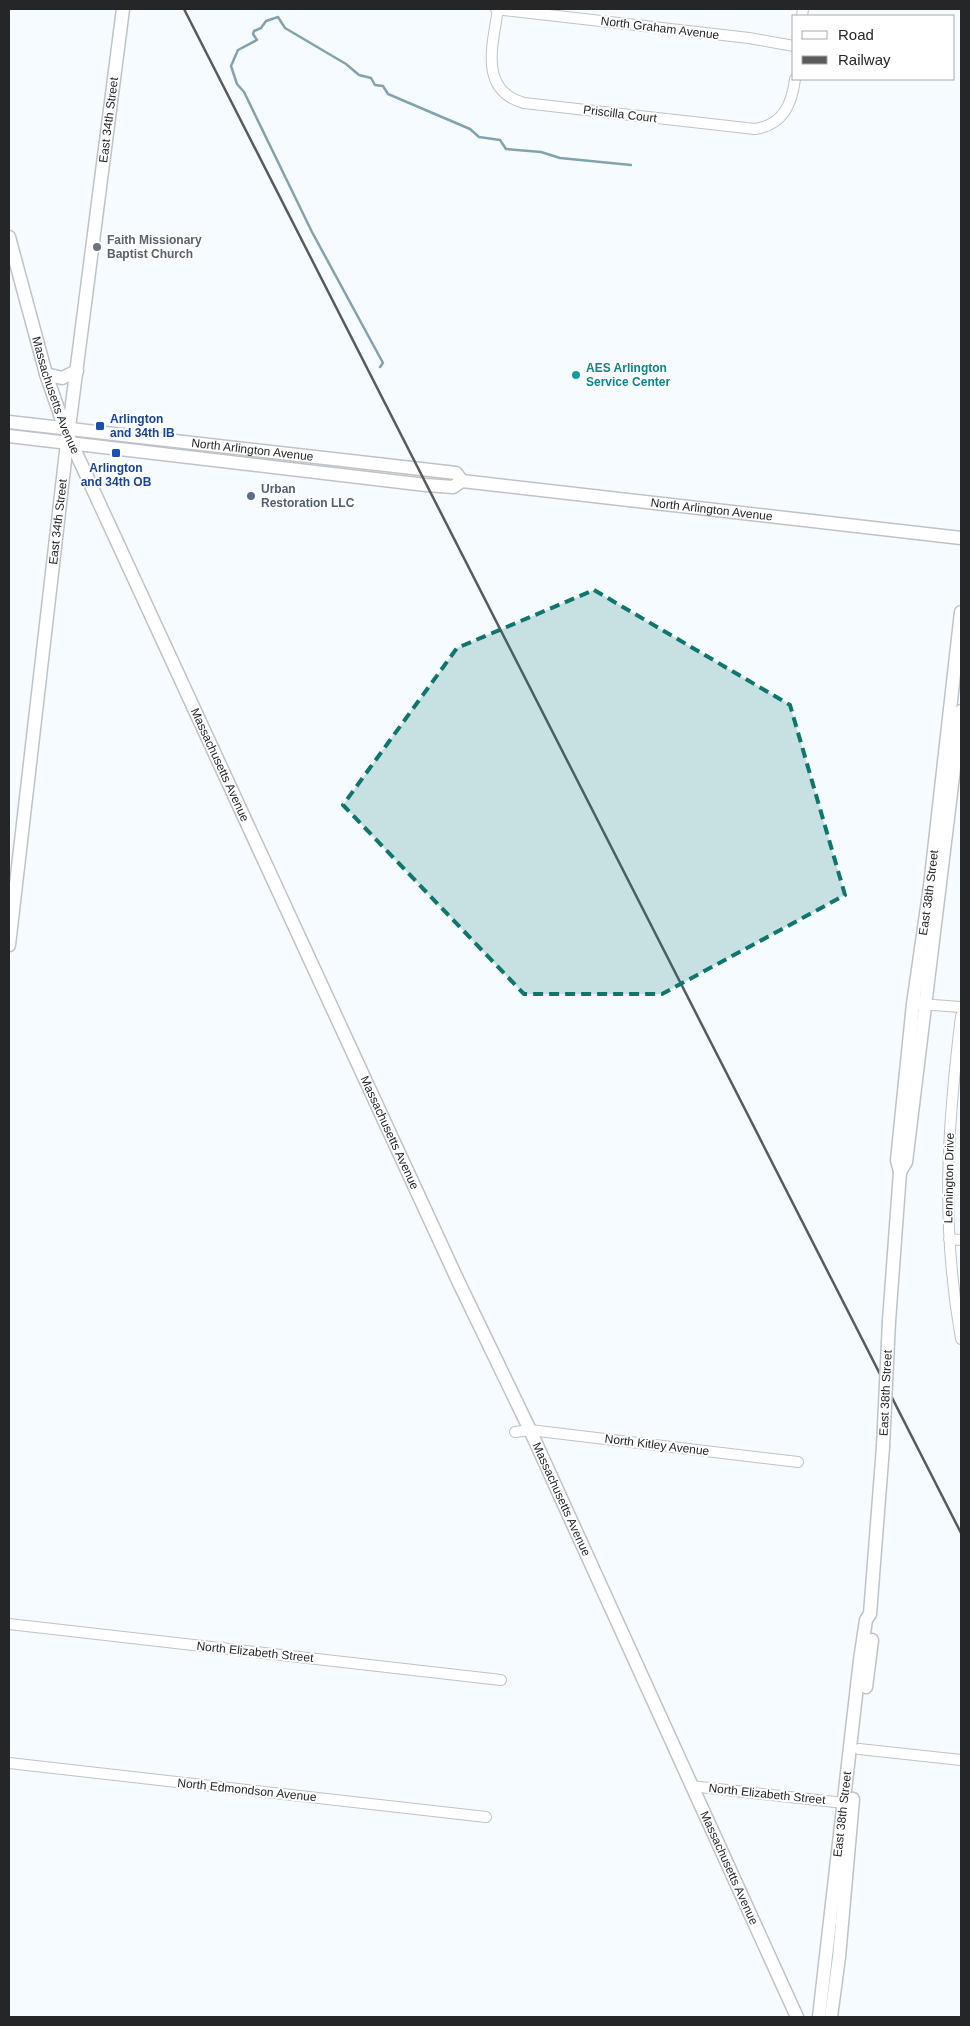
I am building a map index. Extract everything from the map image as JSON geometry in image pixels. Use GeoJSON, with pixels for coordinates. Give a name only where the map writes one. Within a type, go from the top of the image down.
{"type":"FeatureCollection","features":[{"type":"Feature","properties":{"kind":"main road","name":"East 34th Street"},"geometry":{"type":"LineString","coordinates":[[9,945],[68,436],[123,9]]}},
{"type":"Feature","properties":{"kind":"main road","name":"Massachusetts Avenue"},"geometry":{"type":"LineString","coordinates":[[9,238],[46,374],[68,436],[459,1283],[530,1430],[797,2017]]}},
{"type":"Feature","properties":{"kind":"main road"},"geometry":{"type":"LineString","coordinates":[[46,374],[62,378],[77,371]]}},
{"type":"Feature","properties":{"kind":"main road","name":"North Arlington Avenue"},"geometry":{"type":"LineString","coordinates":[[9,422],[68,436]]}},
{"type":"Feature","properties":{"kind":"main road","name":"North Arlington Avenue"},"geometry":{"type":"LineString","coordinates":[[9,436],[68,436],[456,473],[462,481],[961,538]]}},
{"type":"Feature","properties":{"kind":"main road","name":"East 38th Street"},"geometry":{"type":"LineString","coordinates":[[919,1004],[932,868],[961,612]]}},
{"type":"Feature","properties":{"kind":"main road","name":"East 38th Street"},"geometry":{"type":"LineString","coordinates":[[819,2017],[866,1620],[870,1614],[883,1447],[889,1321],[900,1172],[897,1160],[961,711]]}},
{"type":"Feature","properties":{"kind":"main road","name":"East 38th Street"},"geometry":{"type":"LineString","coordinates":[[830,2017],[839,1957],[859,1749],[874,1620],[870,1614]]}},
{"type":"Feature","properties":{"kind":"street","name":"North Graham Avenue"},"geometry":{"type":"LineString","coordinates":[[497,9],[756,39],[792,46]]}},
{"type":"Feature","properties":{"kind":"street","name":"Priscilla Court"},"geometry":{"type":"LineString","coordinates":[[497,9],[491,56],[493,74],[505,93],[524,103],[755,129],[771,124],[783,115],[793,97],[795,80]]}},
{"type":"Feature","properties":{"kind":"street"},"geometry":{"type":"LineString","coordinates":[[589,20],[591,9]]}},
{"type":"Feature","properties":{"kind":"street"},"geometry":{"type":"LineString","coordinates":[[919,1004],[961,1008]]}},
{"type":"Feature","properties":{"kind":"street","name":"Lennington Drive"},"geometry":{"type":"LineString","coordinates":[[961,1016],[948,1143],[946,1196],[949,1239],[961,1339]]}},
{"type":"Feature","properties":{"kind":"street"},"geometry":{"type":"LineString","coordinates":[[949,1239],[961,1240]]}},
{"type":"Feature","properties":{"kind":"street","name":"North Kitley Avenue"},"geometry":{"type":"LineString","coordinates":[[515,1432],[530,1430],[798,1462]]}},
{"type":"Feature","properties":{"kind":"street","name":"North Elizabeth Street"},"geometry":{"type":"LineString","coordinates":[[9,1624],[501,1680]]}},
{"type":"Feature","properties":{"kind":"street"},"geometry":{"type":"LineString","coordinates":[[859,1749],[961,1760]]}},
{"type":"Feature","properties":{"kind":"street","name":"North Edmondson Avenue"},"geometry":{"type":"LineString","coordinates":[[9,1763],[486,1817]]}},
{"type":"Feature","properties":{"kind":"street","name":"North Elizabeth Street"},"geometry":{"type":"LineString","coordinates":[[691,1786],[844,1803]]}},
{"type":"Feature","properties":{"kind":"highlighted area"},"geometry":{"type":"Polygon","coordinates":[[[594,590],[790,705],[845,895],[662,994],[524,994],[343,805],[457,648],[594,590]]]}},
{"type":"Feature","properties":{"kind":"waterway"},"geometry":{"type":"LineString","coordinates":[[278,17],[266,21],[261,28],[254,31],[253,34],[257,40],[238,50],[231,66],[237,84],[244,92],[312,232],[383,363],[380,367]]}},
{"type":"Feature","properties":{"kind":"waterway"},"geometry":{"type":"LineString","coordinates":[[278,17],[285,28],[346,64],[359,75],[371,78],[375,85],[383,86],[388,94],[470,129],[479,137],[500,140],[506,149],[541,152],[560,158],[631,165]]}},
{"type":"Feature","properties":{"kind":"railway"},"geometry":{"type":"LineString","coordinates":[[184,9],[961,1533]]}},
{"type":"Feature","properties":{"kind":"place","name":"Faith Missionary Baptist Church"},"geometry":{"type":"Point","coordinates":[97,247]}},
{"type":"Feature","properties":{"kind":"place","name":"AES Arlington Service Center"},"geometry":{"type":"Point","coordinates":[576,375]}},
{"type":"Feature","properties":{"kind":"place","name":"Arlington and 34th IB"},"geometry":{"type":"Point","coordinates":[100,426]}},
{"type":"Feature","properties":{"kind":"place","name":"Arlington and 34th OB"},"geometry":{"type":"Point","coordinates":[116,453]}},
{"type":"Feature","properties":{"kind":"place","name":"Urban Restoration LLC"},"geometry":{"type":"Point","coordinates":[251,496]}}]}
